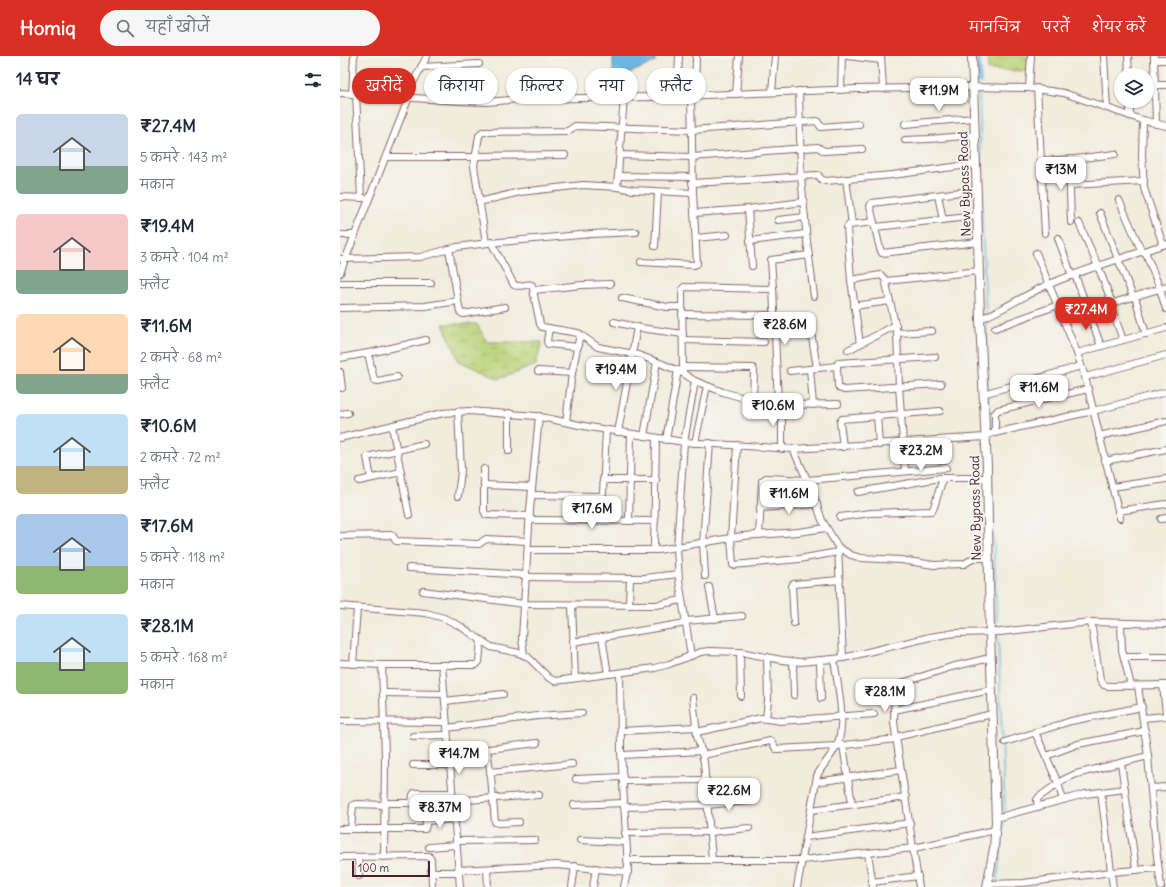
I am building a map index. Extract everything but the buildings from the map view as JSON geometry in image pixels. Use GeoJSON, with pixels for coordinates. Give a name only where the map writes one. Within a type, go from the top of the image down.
{"type":"FeatureCollection","features":[{"type":"Feature","properties":{"kind":"main road","name":"New Bypass Road"},"geometry":{"type":"LineString","coordinates":[[972,56],[979,271],[985,317],[989,435],[987,478],[988,558],[995,632],[990,658],[991,690],[1001,817],[995,830],[991,885]]}},
{"type":"Feature","properties":{"kind":"street"},"geometry":{"type":"LineString","coordinates":[[354,56],[354,68]]}},
{"type":"Feature","properties":{"kind":"street"},"geometry":{"type":"LineString","coordinates":[[416,77],[428,56]]}},
{"type":"Feature","properties":{"kind":"street"},"geometry":{"type":"LineString","coordinates":[[678,68],[679,56]]}},
{"type":"Feature","properties":{"kind":"street"},"geometry":{"type":"LineString","coordinates":[[695,68],[696,56]]}},
{"type":"Feature","properties":{"kind":"street"},"geometry":{"type":"LineString","coordinates":[[736,94],[739,56]]}},
{"type":"Feature","properties":{"kind":"street"},"geometry":{"type":"LineString","coordinates":[[772,92],[775,56]]}},
{"type":"Feature","properties":{"kind":"street"},"geometry":{"type":"LineString","coordinates":[[841,90],[842,56]]}},
{"type":"Feature","properties":{"kind":"street"},"geometry":{"type":"LineString","coordinates":[[847,56],[881,58],[883,89]]}},
{"type":"Feature","properties":{"kind":"street"},"geometry":{"type":"LineString","coordinates":[[1028,88],[1030,56]]}},
{"type":"Feature","properties":{"kind":"street"},"geometry":{"type":"LineString","coordinates":[[1104,56],[1107,108]]}},
{"type":"Feature","properties":{"kind":"street"},"geometry":{"type":"LineString","coordinates":[[1128,56],[1129,68]]}},
{"type":"Feature","properties":{"kind":"street"},"geometry":{"type":"LineString","coordinates":[[1154,58],[1166,60]]}},
{"type":"Feature","properties":{"kind":"street"},"geometry":{"type":"LineString","coordinates":[[421,67],[479,64]]}},
{"type":"Feature","properties":{"kind":"street"},"geometry":{"type":"LineString","coordinates":[[1156,124],[1154,85],[1166,85]]}},
{"type":"Feature","properties":{"kind":"street"},"geometry":{"type":"LineString","coordinates":[[706,95],[973,87],[1038,88],[1064,93],[1130,116],[1166,126]]}},
{"type":"Feature","properties":{"kind":"street"},"geometry":{"type":"LineString","coordinates":[[1038,88],[1045,233]]}},
{"type":"Feature","properties":{"kind":"street"},"geometry":{"type":"LineString","coordinates":[[799,91],[800,149],[806,234],[814,296]]}},
{"type":"Feature","properties":{"kind":"street"},"geometry":{"type":"LineString","coordinates":[[340,93],[352,94]]}},
{"type":"Feature","properties":{"kind":"street"},"geometry":{"type":"LineString","coordinates":[[416,97],[487,102],[520,99],[585,98]]}},
{"type":"Feature","properties":{"kind":"street"},"geometry":{"type":"LineString","coordinates":[[355,104],[361,198]]}},
{"type":"Feature","properties":{"kind":"street"},"geometry":{"type":"LineString","coordinates":[[340,273],[343,259],[355,235],[386,157],[404,104]]}},
{"type":"Feature","properties":{"kind":"street"},"geometry":{"type":"LineString","coordinates":[[618,187],[623,104]]}},
{"type":"Feature","properties":{"kind":"street"},"geometry":{"type":"LineString","coordinates":[[641,262],[696,264],[698,262],[692,180],[693,104]]}},
{"type":"Feature","properties":{"kind":"street"},"geometry":{"type":"LineString","coordinates":[[1130,108],[1130,116]]}},
{"type":"Feature","properties":{"kind":"street"},"geometry":{"type":"LineString","coordinates":[[904,124],[974,118]]}},
{"type":"Feature","properties":{"kind":"street"},"geometry":{"type":"LineString","coordinates":[[838,404],[780,404],[753,400],[724,392],[695,381],[681,370],[632,354],[598,347],[580,334],[542,327],[540,324],[532,285],[514,286],[488,243],[474,166],[479,134],[482,132],[568,131],[574,126],[692,130],[817,120],[821,127],[859,124]]}},
{"type":"Feature","properties":{"kind":"street"},"geometry":{"type":"LineString","coordinates":[[985,317],[1050,284],[1164,244],[1148,201],[1144,181],[1142,148],[1143,120]]}},
{"type":"Feature","properties":{"kind":"street"},"geometry":{"type":"LineString","coordinates":[[905,140],[975,134]]}},
{"type":"Feature","properties":{"kind":"street"},"geometry":{"type":"LineString","coordinates":[[620,155],[692,157],[820,147],[827,151],[862,149]]}},
{"type":"Feature","properties":{"kind":"street"},"geometry":{"type":"LineString","coordinates":[[1042,161],[1069,160],[1115,154]]}},
{"type":"Feature","properties":{"kind":"street"},"geometry":{"type":"LineString","coordinates":[[386,157],[564,155]]}},
{"type":"Feature","properties":{"kind":"street"},"geometry":{"type":"LineString","coordinates":[[1069,160],[1071,222]]}},
{"type":"Feature","properties":{"kind":"street"},"geometry":{"type":"LineString","coordinates":[[618,176],[692,180],[818,175],[824,181],[892,175],[976,164]]}},
{"type":"Feature","properties":{"kind":"street"},"geometry":{"type":"LineString","coordinates":[[846,179],[852,224]]}},
{"type":"Feature","properties":{"kind":"street"},"geometry":{"type":"LineString","coordinates":[[1070,185],[1144,181]]}},
{"type":"Feature","properties":{"kind":"street"},"geometry":{"type":"LineString","coordinates":[[480,202],[520,192],[566,186],[593,185],[634,190],[693,194]]}},
{"type":"Feature","properties":{"kind":"street"},"geometry":{"type":"LineString","coordinates":[[977,190],[872,203],[870,206],[882,253],[978,242]]}},
{"type":"Feature","properties":{"kind":"street"},"geometry":{"type":"LineString","coordinates":[[655,246],[658,192]]}},
{"type":"Feature","properties":{"kind":"street"},"geometry":{"type":"LineString","coordinates":[[938,195],[943,220]]}},
{"type":"Feature","properties":{"kind":"street"},"geometry":{"type":"LineString","coordinates":[[340,197],[369,198]]}},
{"type":"Feature","properties":{"kind":"street"},"geometry":{"type":"LineString","coordinates":[[1119,200],[1143,251],[1163,288],[1166,309]]}},
{"type":"Feature","properties":{"kind":"street"},"geometry":{"type":"LineString","coordinates":[[695,213],[748,209],[804,202]]}},
{"type":"Feature","properties":{"kind":"street"},"geometry":{"type":"LineString","coordinates":[[748,209],[752,266]]}},
{"type":"Feature","properties":{"kind":"street"},"geometry":{"type":"LineString","coordinates":[[1100,213],[1134,297],[1146,334]]}},
{"type":"Feature","properties":{"kind":"street"},"geometry":{"type":"LineString","coordinates":[[860,344],[851,280],[849,225],[943,220],[978,216]]}},
{"type":"Feature","properties":{"kind":"street"},"geometry":{"type":"LineString","coordinates":[[778,220],[805,218]]}},
{"type":"Feature","properties":{"kind":"street"},"geometry":{"type":"LineString","coordinates":[[1079,222],[1098,266],[1123,340]]}},
{"type":"Feature","properties":{"kind":"street"},"geometry":{"type":"LineString","coordinates":[[343,259],[420,257],[449,249],[488,243],[591,234],[636,232]]}},
{"type":"Feature","properties":{"kind":"street"},"geometry":{"type":"LineString","coordinates":[[340,234],[355,235]]}},
{"type":"Feature","properties":{"kind":"street"},"geometry":{"type":"LineString","coordinates":[[750,241],[806,234]]}},
{"type":"Feature","properties":{"kind":"street"},"geometry":{"type":"LineString","coordinates":[[696,238],[728,235]]}},
{"type":"Feature","properties":{"kind":"street"},"geometry":{"type":"LineString","coordinates":[[1058,238],[1088,310],[1101,346]]}},
{"type":"Feature","properties":{"kind":"street"},"geometry":{"type":"LineString","coordinates":[[449,249],[460,312],[463,314],[505,308]]}},
{"type":"Feature","properties":{"kind":"street"},"geometry":{"type":"LineString","coordinates":[[1036,253],[1050,284],[1077,353],[1085,378],[1120,518]]}},
{"type":"Feature","properties":{"kind":"street"},"geometry":{"type":"LineString","coordinates":[[782,449],[774,314],[774,288],[771,260],[809,255]]}},
{"type":"Feature","properties":{"kind":"street"},"geometry":{"type":"LineString","coordinates":[[886,281],[979,271]]}},
{"type":"Feature","properties":{"kind":"street"},"geometry":{"type":"LineString","coordinates":[[851,280],[881,275],[886,281],[897,333],[905,471]]}},
{"type":"Feature","properties":{"kind":"street"},"geometry":{"type":"LineString","coordinates":[[340,283],[431,283]]}},
{"type":"Feature","properties":{"kind":"street"},"geometry":{"type":"LineString","coordinates":[[534,290],[582,285],[610,284]]}},
{"type":"Feature","properties":{"kind":"street"},"geometry":{"type":"LineString","coordinates":[[666,440],[681,370],[683,337],[682,290],[684,286],[774,288]]}},
{"type":"Feature","properties":{"kind":"street"},"geometry":{"type":"LineString","coordinates":[[1063,318],[1163,288]]}},
{"type":"Feature","properties":{"kind":"street"},"geometry":{"type":"LineString","coordinates":[[622,298],[682,310],[774,314]]}},
{"type":"Feature","properties":{"kind":"street"},"geometry":{"type":"LineString","coordinates":[[340,308],[425,306],[458,301]]}},
{"type":"Feature","properties":{"kind":"street"},"geometry":{"type":"LineString","coordinates":[[854,306],[890,301]]}},
{"type":"Feature","properties":{"kind":"street"},"geometry":{"type":"LineString","coordinates":[[995,328],[1058,305]]}},
{"type":"Feature","properties":{"kind":"street"},"geometry":{"type":"LineString","coordinates":[[614,322],[683,337],[764,342]]}},
{"type":"Feature","properties":{"kind":"street"},"geometry":{"type":"LineString","coordinates":[[848,350],[896,325]]}},
{"type":"Feature","properties":{"kind":"street"},"geometry":{"type":"LineString","coordinates":[[810,326],[814,369],[813,405]]}},
{"type":"Feature","properties":{"kind":"street"},"geometry":{"type":"LineString","coordinates":[[618,432],[637,327]]}},
{"type":"Feature","properties":{"kind":"street"},"geometry":{"type":"LineString","coordinates":[[549,328],[548,344],[578,347]]}},
{"type":"Feature","properties":{"kind":"street"},"geometry":{"type":"LineString","coordinates":[[1077,353],[1166,328]]}},
{"type":"Feature","properties":{"kind":"street"},"geometry":{"type":"LineString","coordinates":[[897,333],[932,331]]}},
{"type":"Feature","properties":{"kind":"street"},"geometry":{"type":"LineString","coordinates":[[566,422],[572,374],[580,334]]}},
{"type":"Feature","properties":{"kind":"street"},"geometry":{"type":"LineString","coordinates":[[340,358],[426,340]]}},
{"type":"Feature","properties":{"kind":"street"},"geometry":{"type":"LineString","coordinates":[[368,353],[374,380],[378,382],[397,377]]}},
{"type":"Feature","properties":{"kind":"street"},"geometry":{"type":"LineString","coordinates":[[1085,378],[1166,355]]}},
{"type":"Feature","properties":{"kind":"street"},"geometry":{"type":"LineString","coordinates":[[790,371],[837,366],[837,364],[840,363],[935,357]]}},
{"type":"Feature","properties":{"kind":"street"},"geometry":{"type":"LineString","coordinates":[[644,436],[657,362]]}},
{"type":"Feature","properties":{"kind":"street"},"geometry":{"type":"LineString","coordinates":[[837,366],[838,386],[841,389],[941,384]]}},
{"type":"Feature","properties":{"kind":"street"},"geometry":{"type":"LineString","coordinates":[[987,393],[1081,366]]}},
{"type":"Feature","properties":{"kind":"street"},"geometry":{"type":"LineString","coordinates":[[681,370],[753,368],[753,400]]}},
{"type":"Feature","properties":{"kind":"street"},"geometry":{"type":"LineString","coordinates":[[538,371],[572,374]]}},
{"type":"Feature","properties":{"kind":"street"},"geometry":{"type":"LineString","coordinates":[[340,372],[342,388]]}},
{"type":"Feature","properties":{"kind":"street"},"geometry":{"type":"LineString","coordinates":[[691,656],[678,574],[677,548],[684,442],[695,381]]}},
{"type":"Feature","properties":{"kind":"street"},"geometry":{"type":"LineString","coordinates":[[695,443],[707,386]]}},
{"type":"Feature","properties":{"kind":"street"},"geometry":{"type":"LineString","coordinates":[[989,435],[995,413],[998,410],[1088,389]]}},
{"type":"Feature","properties":{"kind":"street"},"geometry":{"type":"LineString","coordinates":[[340,438],[443,413],[458,411],[539,416],[606,430],[684,442],[782,449],[842,447],[989,435],[1093,411],[1166,392]]}},
{"type":"Feature","properties":{"kind":"street"},"geometry":{"type":"LineString","coordinates":[[458,411],[461,471],[458,496]]}},
{"type":"Feature","properties":{"kind":"street"},"geometry":{"type":"LineString","coordinates":[[842,447],[840,420],[844,418],[940,411]]}},
{"type":"Feature","properties":{"kind":"street"},"geometry":{"type":"LineString","coordinates":[[340,414],[348,413]]}},
{"type":"Feature","properties":{"kind":"street"},"geometry":{"type":"LineString","coordinates":[[508,413],[509,451]]}},
{"type":"Feature","properties":{"kind":"street"},"geometry":{"type":"LineString","coordinates":[[877,415],[878,444]]}},
{"type":"Feature","properties":{"kind":"street"},"geometry":{"type":"LineString","coordinates":[[524,655],[522,638],[524,604],[532,487],[539,416]]}},
{"type":"Feature","properties":{"kind":"street"},"geometry":{"type":"LineString","coordinates":[[1099,436],[1166,421]]}},
{"type":"Feature","properties":{"kind":"street"},"geometry":{"type":"LineString","coordinates":[[392,426],[409,515]]}},
{"type":"Feature","properties":{"kind":"street"},"geometry":{"type":"LineString","coordinates":[[532,495],[600,496],[603,493],[606,430]]}},
{"type":"Feature","properties":{"kind":"street"},"geometry":{"type":"LineString","coordinates":[[629,521],[631,434]]}},
{"type":"Feature","properties":{"kind":"street"},"geometry":{"type":"LineString","coordinates":[[654,550],[656,438]]}},
{"type":"Feature","properties":{"kind":"street"},"geometry":{"type":"LineString","coordinates":[[705,576],[703,543],[710,443]]}},
{"type":"Feature","properties":{"kind":"street"},"geometry":{"type":"LineString","coordinates":[[371,478],[367,460],[368,457],[424,444]]}},
{"type":"Feature","properties":{"kind":"street"},"geometry":{"type":"LineString","coordinates":[[736,445],[731,538],[732,563],[735,566],[799,559],[838,549],[862,558],[900,560],[934,565],[964,564],[974,558],[988,558]]}},
{"type":"Feature","properties":{"kind":"street"},"geometry":{"type":"LineString","coordinates":[[793,449],[817,504],[822,520],[838,549],[843,658]]}},
{"type":"Feature","properties":{"kind":"street"},"geometry":{"type":"LineString","coordinates":[[1105,461],[1166,449]]}},
{"type":"Feature","properties":{"kind":"street"},"geometry":{"type":"LineString","coordinates":[[759,535],[762,484],[764,479],[807,480],[946,468]]}},
{"type":"Feature","properties":{"kind":"street"},"geometry":{"type":"LineString","coordinates":[[484,469],[484,511],[486,515],[530,518],[655,521]]}},
{"type":"Feature","properties":{"kind":"street"},"geometry":{"type":"LineString","coordinates":[[360,481],[401,472]]}},
{"type":"Feature","properties":{"kind":"street"},"geometry":{"type":"LineString","coordinates":[[858,492],[943,478],[987,478]]}},
{"type":"Feature","properties":{"kind":"street"},"geometry":{"type":"LineString","coordinates":[[840,517],[871,513],[932,511],[943,478]]}},
{"type":"Feature","properties":{"kind":"street"},"geometry":{"type":"LineString","coordinates":[[1112,487],[1166,479]]}},
{"type":"Feature","properties":{"kind":"street"},"geometry":{"type":"LineString","coordinates":[[603,480],[656,480]]}},
{"type":"Feature","properties":{"kind":"street"},"geometry":{"type":"LineString","coordinates":[[484,485],[532,487]]}},
{"type":"Feature","properties":{"kind":"street"},"geometry":{"type":"LineString","coordinates":[[760,508],[817,504]]}},
{"type":"Feature","properties":{"kind":"street"},"geometry":{"type":"LineString","coordinates":[[1118,510],[1166,504]]}},
{"type":"Feature","properties":{"kind":"street"},"geometry":{"type":"LineString","coordinates":[[528,550],[654,550],[677,548],[731,538],[826,528]]}},
{"type":"Feature","properties":{"kind":"street"},"geometry":{"type":"LineString","coordinates":[[340,536],[392,535],[396,541],[479,544],[486,539],[528,541]]}},
{"type":"Feature","properties":{"kind":"street"},"geometry":{"type":"LineString","coordinates":[[409,568],[526,576],[650,578],[678,574]]}},
{"type":"Feature","properties":{"kind":"street"},"geometry":{"type":"LineString","coordinates":[[629,605],[630,578]]}},
{"type":"Feature","properties":{"kind":"street"},"geometry":{"type":"LineString","coordinates":[[794,623],[793,584],[840,580]]}},
{"type":"Feature","properties":{"kind":"street"},"geometry":{"type":"LineString","coordinates":[[709,587],[715,619]]}},
{"type":"Feature","properties":{"kind":"street"},"geometry":{"type":"LineString","coordinates":[[423,591],[524,604],[656,605],[682,600]]}},
{"type":"Feature","properties":{"kind":"street"},"geometry":{"type":"LineString","coordinates":[[572,605],[575,678]]}},
{"type":"Feature","properties":{"kind":"street"},"geometry":{"type":"LineString","coordinates":[[340,606],[435,615],[452,621],[492,647],[524,655],[531,659],[552,680],[620,673],[663,666],[709,651],[740,652],[793,662],[843,658],[943,634],[963,632],[995,632],[1091,622],[1166,624]]}},
{"type":"Feature","properties":{"kind":"street"},"geometry":{"type":"LineString","coordinates":[[353,664],[357,608]]}},
{"type":"Feature","properties":{"kind":"street"},"geometry":{"type":"LineString","coordinates":[[573,642],[686,622],[742,616]]}},
{"type":"Feature","properties":{"kind":"street"},"geometry":{"type":"LineString","coordinates":[[1091,622],[1100,679],[1102,683],[1108,686],[1164,685],[1166,714],[1143,718]]}},
{"type":"Feature","properties":{"kind":"street"},"geometry":{"type":"LineString","coordinates":[[1121,623],[1124,657],[1131,686]]}},
{"type":"Feature","properties":{"kind":"street"},"geometry":{"type":"LineString","coordinates":[[602,637],[608,674]]}},
{"type":"Feature","properties":{"kind":"street"},"geometry":{"type":"LineString","coordinates":[[340,663],[382,666],[476,665],[479,662],[481,640]]}},
{"type":"Feature","properties":{"kind":"street"},"geometry":{"type":"LineString","coordinates":[[740,652],[741,696]]}},
{"type":"Feature","properties":{"kind":"street"},"geometry":{"type":"LineString","coordinates":[[766,719],[768,700],[767,657]]}},
{"type":"Feature","properties":{"kind":"street"},"geometry":{"type":"LineString","coordinates":[[1124,657],[1166,657]]}},
{"type":"Feature","properties":{"kind":"street"},"geometry":{"type":"LineString","coordinates":[[919,887],[896,738],[894,710],[895,690],[902,683],[951,667],[990,658]]}},
{"type":"Feature","properties":{"kind":"street"},"geometry":{"type":"LineString","coordinates":[[834,659],[840,701],[840,745],[852,804]]}},
{"type":"Feature","properties":{"kind":"street"},"geometry":{"type":"LineString","coordinates":[[820,660],[821,698]]}},
{"type":"Feature","properties":{"kind":"street"},"geometry":{"type":"LineString","coordinates":[[793,662],[794,695]]}},
{"type":"Feature","properties":{"kind":"street"},"geometry":{"type":"LineString","coordinates":[[442,665],[460,887]]}},
{"type":"Feature","properties":{"kind":"street"},"geometry":{"type":"LineString","coordinates":[[382,666],[384,721],[384,857]]}},
{"type":"Feature","properties":{"kind":"street"},"geometry":{"type":"LineString","coordinates":[[620,673],[625,842],[628,872],[624,887]]}},
{"type":"Feature","properties":{"kind":"street"},"geometry":{"type":"LineString","coordinates":[[1138,686],[1152,788],[1158,868],[1163,877],[1161,887]]}},
{"type":"Feature","properties":{"kind":"street"},"geometry":{"type":"LineString","coordinates":[[894,710],[991,690]]}},
{"type":"Feature","properties":{"kind":"street"},"geometry":{"type":"LineString","coordinates":[[383,693],[444,694]]}},
{"type":"Feature","properties":{"kind":"street"},"geometry":{"type":"LineString","coordinates":[[444,701],[503,694]]}},
{"type":"Feature","properties":{"kind":"street"},"geometry":{"type":"LineString","coordinates":[[693,698],[696,729],[702,753],[706,780],[712,860]]}},
{"type":"Feature","properties":{"kind":"street"},"geometry":{"type":"LineString","coordinates":[[1005,742],[1071,721],[1142,707]]}},
{"type":"Feature","properties":{"kind":"street"},"geometry":{"type":"LineString","coordinates":[[340,722],[384,721],[446,725],[582,713]]}},
{"type":"Feature","properties":{"kind":"street"},"geometry":{"type":"LineString","coordinates":[[621,731],[696,729],[761,718],[781,721],[874,714]]}},
{"type":"Feature","properties":{"kind":"street"},"geometry":{"type":"LineString","coordinates":[[622,755],[702,753],[770,741],[776,749],[840,745],[896,738],[992,714]]}},
{"type":"Feature","properties":{"kind":"street"},"geometry":{"type":"LineString","coordinates":[[1035,732],[1058,783],[1063,800]]}},
{"type":"Feature","properties":{"kind":"street"},"geometry":{"type":"LineString","coordinates":[[1046,756],[1078,744],[1145,732]]}},
{"type":"Feature","properties":{"kind":"street"},"geometry":{"type":"LineString","coordinates":[[413,736],[447,735]]}},
{"type":"Feature","properties":{"kind":"street"},"geometry":{"type":"LineString","coordinates":[[449,754],[537,743]]}},
{"type":"Feature","properties":{"kind":"street"},"geometry":{"type":"LineString","coordinates":[[797,887],[816,782],[820,770],[840,745]]}},
{"type":"Feature","properties":{"kind":"street"},"geometry":{"type":"LineString","coordinates":[[487,749],[495,822],[519,822]]}},
{"type":"Feature","properties":{"kind":"street"},"geometry":{"type":"LineString","coordinates":[[1038,807],[1037,800],[1039,797],[1058,783],[1076,774],[1148,756]]}},
{"type":"Feature","properties":{"kind":"street"},"geometry":{"type":"LineString","coordinates":[[1121,763],[1136,870]]}},
{"type":"Feature","properties":{"kind":"street"},"geometry":{"type":"LineString","coordinates":[[490,772],[572,764]]}},
{"type":"Feature","properties":{"kind":"street"},"geometry":{"type":"LineString","coordinates":[[413,765],[450,765]]}},
{"type":"Feature","properties":{"kind":"street"},"geometry":{"type":"LineString","coordinates":[[816,782],[901,770]]}},
{"type":"Feature","properties":{"kind":"street"},"geometry":{"type":"LineString","coordinates":[[576,779],[706,780]]}},
{"type":"Feature","properties":{"kind":"street"},"geometry":{"type":"LineString","coordinates":[[1152,788],[1166,786]]}},
{"type":"Feature","properties":{"kind":"street"},"geometry":{"type":"LineString","coordinates":[[1001,817],[1085,794],[1125,789]]}},
{"type":"Feature","properties":{"kind":"street"},"geometry":{"type":"LineString","coordinates":[[1101,792],[1113,887]]}},
{"type":"Feature","properties":{"kind":"street"},"geometry":{"type":"LineString","coordinates":[[351,830],[353,805],[412,803],[413,793],[452,793]]}},
{"type":"Feature","properties":{"kind":"street"},"geometry":{"type":"LineString","coordinates":[[340,829],[423,830],[426,828],[424,793]]}},
{"type":"Feature","properties":{"kind":"street"},"geometry":{"type":"LineString","coordinates":[[452,801],[539,795]]}},
{"type":"Feature","properties":{"kind":"street"},"geometry":{"type":"LineString","coordinates":[[811,810],[906,797]]}},
{"type":"Feature","properties":{"kind":"street"},"geometry":{"type":"LineString","coordinates":[[574,805],[708,805],[748,800]]}},
{"type":"Feature","properties":{"kind":"street"},"geometry":{"type":"LineString","coordinates":[[426,821],[454,819]]}},
{"type":"Feature","properties":{"kind":"street"},"geometry":{"type":"LineString","coordinates":[[806,837],[910,823]]}},
{"type":"Feature","properties":{"kind":"street"},"geometry":{"type":"LineString","coordinates":[[625,833],[710,832],[749,828]]}},
{"type":"Feature","properties":{"kind":"street"},"geometry":{"type":"LineString","coordinates":[[627,860],[802,860],[914,848],[995,830]]}},
{"type":"Feature","properties":{"kind":"street"},"geometry":{"type":"LineString","coordinates":[[429,847],[456,843],[535,840]]}},
{"type":"Feature","properties":{"kind":"street"},"geometry":{"type":"LineString","coordinates":[[580,840],[625,842]]}},
{"type":"Feature","properties":{"kind":"street"},"geometry":{"type":"LineString","coordinates":[[868,853],[873,884],[918,876]]}},
{"type":"Feature","properties":{"kind":"street"},"geometry":{"type":"LineString","coordinates":[[340,857],[429,856],[431,860],[432,884]]}},
{"type":"Feature","properties":{"kind":"street"},"geometry":{"type":"LineString","coordinates":[[358,857],[359,876]]}},
{"type":"Feature","properties":{"kind":"street"},"geometry":{"type":"LineString","coordinates":[[431,872],[557,865],[628,872]]}},
{"type":"Feature","properties":{"kind":"street"},"geometry":{"type":"LineString","coordinates":[[572,887],[575,866]]}},
{"type":"Feature","properties":{"kind":"street"},"geometry":{"type":"LineString","coordinates":[[593,887],[596,868]]}},
{"type":"Feature","properties":{"kind":"street"},"geometry":{"type":"LineString","coordinates":[[991,885],[1015,886],[1112,872],[1158,868]]}},
{"type":"Feature","properties":{"kind":"street"},"geometry":{"type":"LineString","coordinates":[[487,869],[488,887]]}},
{"type":"Feature","properties":{"kind":"green space"},"geometry":{"type":"Polygon","coordinates":[[[988,56],[1030,56],[1030,71],[988,70],[988,56]]]}},
{"type":"Feature","properties":{"kind":"green space"},"geometry":{"type":"Polygon","coordinates":[[[443,324],[477,324],[487,342],[542,342],[536,365],[499,379],[459,361],[443,324]]]}},
{"type":"Feature","properties":{"kind":"water"},"geometry":{"type":"Polygon","coordinates":[[[613,56],[655,56],[655,62],[638,69],[638,68],[613,68],[613,56]]]}},
{"type":"Feature","properties":{"kind":"waterway"},"geometry":{"type":"LineString","coordinates":[[978,56],[979,81]]}},
{"type":"Feature","properties":{"kind":"waterway"},"geometry":{"type":"LineString","coordinates":[[979,89],[986,315]]}},
{"type":"Feature","properties":{"kind":"waterway"},"geometry":{"type":"LineString","coordinates":[[986,319],[988,391]]}},
{"type":"Feature","properties":{"kind":"waterway"},"geometry":{"type":"LineString","coordinates":[[988,395],[989,431]]}},
{"type":"Feature","properties":{"kind":"waterway"},"geometry":{"type":"LineString","coordinates":[[990,437],[990,451]]}},
{"type":"Feature","properties":{"kind":"waterway"},"geometry":{"type":"LineString","coordinates":[[991,473],[997,631]]}},
{"type":"Feature","properties":{"kind":"waterway"},"geometry":{"type":"LineString","coordinates":[[998,635],[1005,813]]}},
{"type":"Feature","properties":{"kind":"waterway"},"geometry":{"type":"LineString","coordinates":[[997,882],[1005,819]]}}]}
